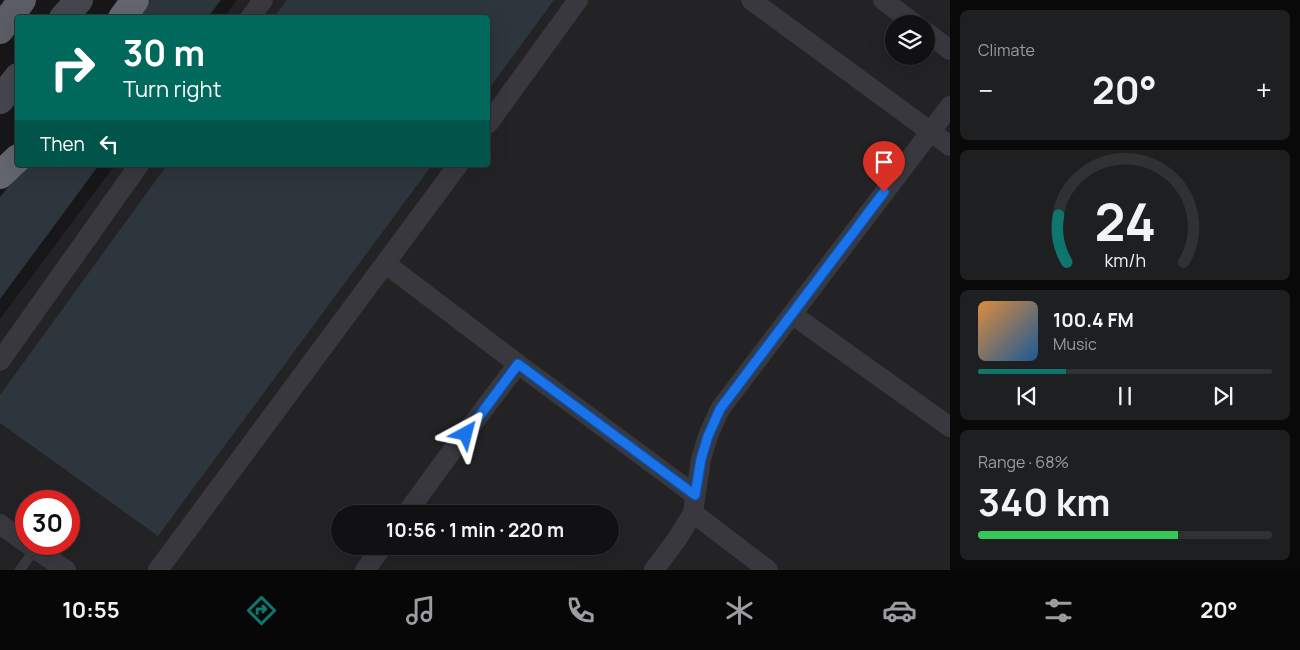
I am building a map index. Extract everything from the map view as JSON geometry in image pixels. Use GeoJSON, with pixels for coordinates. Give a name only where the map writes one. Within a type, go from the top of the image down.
{"type":"FeatureCollection","features":[{"type":"Feature","properties":{"kind":"highway"},"geometry":{"type":"LineString","coordinates":[[0,30],[22,0]]}},
{"type":"Feature","properties":{"kind":"highway"},"geometry":{"type":"LineString","coordinates":[[124,15],[135,0]]}},
{"type":"Feature","properties":{"kind":"highway"},"geometry":{"type":"LineString","coordinates":[[0,175],[15,161]]}},
{"type":"Feature","properties":{"kind":"main road"},"geometry":{"type":"LineString","coordinates":[[65,15],[74,0]]}},
{"type":"Feature","properties":{"kind":"main road"},"geometry":{"type":"LineString","coordinates":[[66,15],[78,0]]}},
{"type":"Feature","properties":{"kind":"main road"},"geometry":{"type":"LineString","coordinates":[[0,100],[15,81]]}},
{"type":"Feature","properties":{"kind":"street"},"geometry":{"type":"LineString","coordinates":[[252,15],[263,0]]}},
{"type":"Feature","properties":{"kind":"street"},"geometry":{"type":"LineString","coordinates":[[490,121],[578,0]]}},
{"type":"Feature","properties":{"kind":"street"},"geometry":{"type":"LineString","coordinates":[[751,0],[950,146]]}},
{"type":"Feature","properties":{"kind":"street"},"geometry":{"type":"LineString","coordinates":[[883,0],[903,15]]}},
{"type":"Feature","properties":{"kind":"street"},"geometry":{"type":"LineString","coordinates":[[935,39],[950,50]]}},
{"type":"Feature","properties":{"kind":"street"},"geometry":{"type":"LineString","coordinates":[[654,570],[677,539],[694,504],[701,459],[708,436],[720,409],[950,106]]}},
{"type":"Feature","properties":{"kind":"street"},"geometry":{"type":"LineString","coordinates":[[0,361],[137,167]]}},
{"type":"Feature","properties":{"kind":"street"},"geometry":{"type":"LineString","coordinates":[[158,570],[457,167]]}},
{"type":"Feature","properties":{"kind":"street"},"geometry":{"type":"LineString","coordinates":[[386,264],[518,364],[694,504],[768,570]]}},
{"type":"Feature","properties":{"kind":"street"},"geometry":{"type":"LineString","coordinates":[[793,315],[950,427]]}},
{"type":"Feature","properties":{"kind":"street"},"geometry":{"type":"LineString","coordinates":[[413,505],[518,364]]}},
{"type":"Feature","properties":{"kind":"street"},"geometry":{"type":"LineString","coordinates":[[0,524],[15,535]]}},
{"type":"Feature","properties":{"kind":"street"},"geometry":{"type":"LineString","coordinates":[[44,555],[66,570]]}},
{"type":"Feature","properties":{"kind":"street"},"geometry":{"type":"LineString","coordinates":[[365,570],[376,555]]}},
{"type":"Feature","properties":{"kind":"lane"},"geometry":{"type":"LineString","coordinates":[[20,570],[25,555]]}},
{"type":"Feature","properties":{"kind":"shaded area"},"geometry":{"type":"Polygon","coordinates":[[[150,0],[221,0],[210,15],[139,15],[150,0]]]}},
{"type":"Feature","properties":{"kind":"shaded area"},"geometry":{"type":"Polygon","coordinates":[[[237,0],[950,0],[950,570],[0,570],[0,319],[114,167],[490,167],[490,15],[226,15],[237,0]]]}},
{"type":"Feature","properties":{"kind":"shaded area"},"geometry":{"type":"Polygon","coordinates":[[[287,0],[554,0],[490,87],[490,15],[276,15],[287,0]]]}},
{"type":"Feature","properties":{"kind":"shaded area"},"geometry":{"type":"Polygon","coordinates":[[[24,167],[98,167],[0,299],[0,197],[24,167]]]}},
{"type":"Feature","properties":{"kind":"shaded area"},"geometry":{"type":"Polygon","coordinates":[[[166,167],[431,167],[158,536],[0,423],[0,395],[166,167]]]}},
{"type":"Feature","properties":{"kind":"route"},"geometry":{"type":"LineString","coordinates":[[466,434],[518,364],[695,495],[701,459],[708,436],[720,409],[793,315],[884,192]]}}]}
